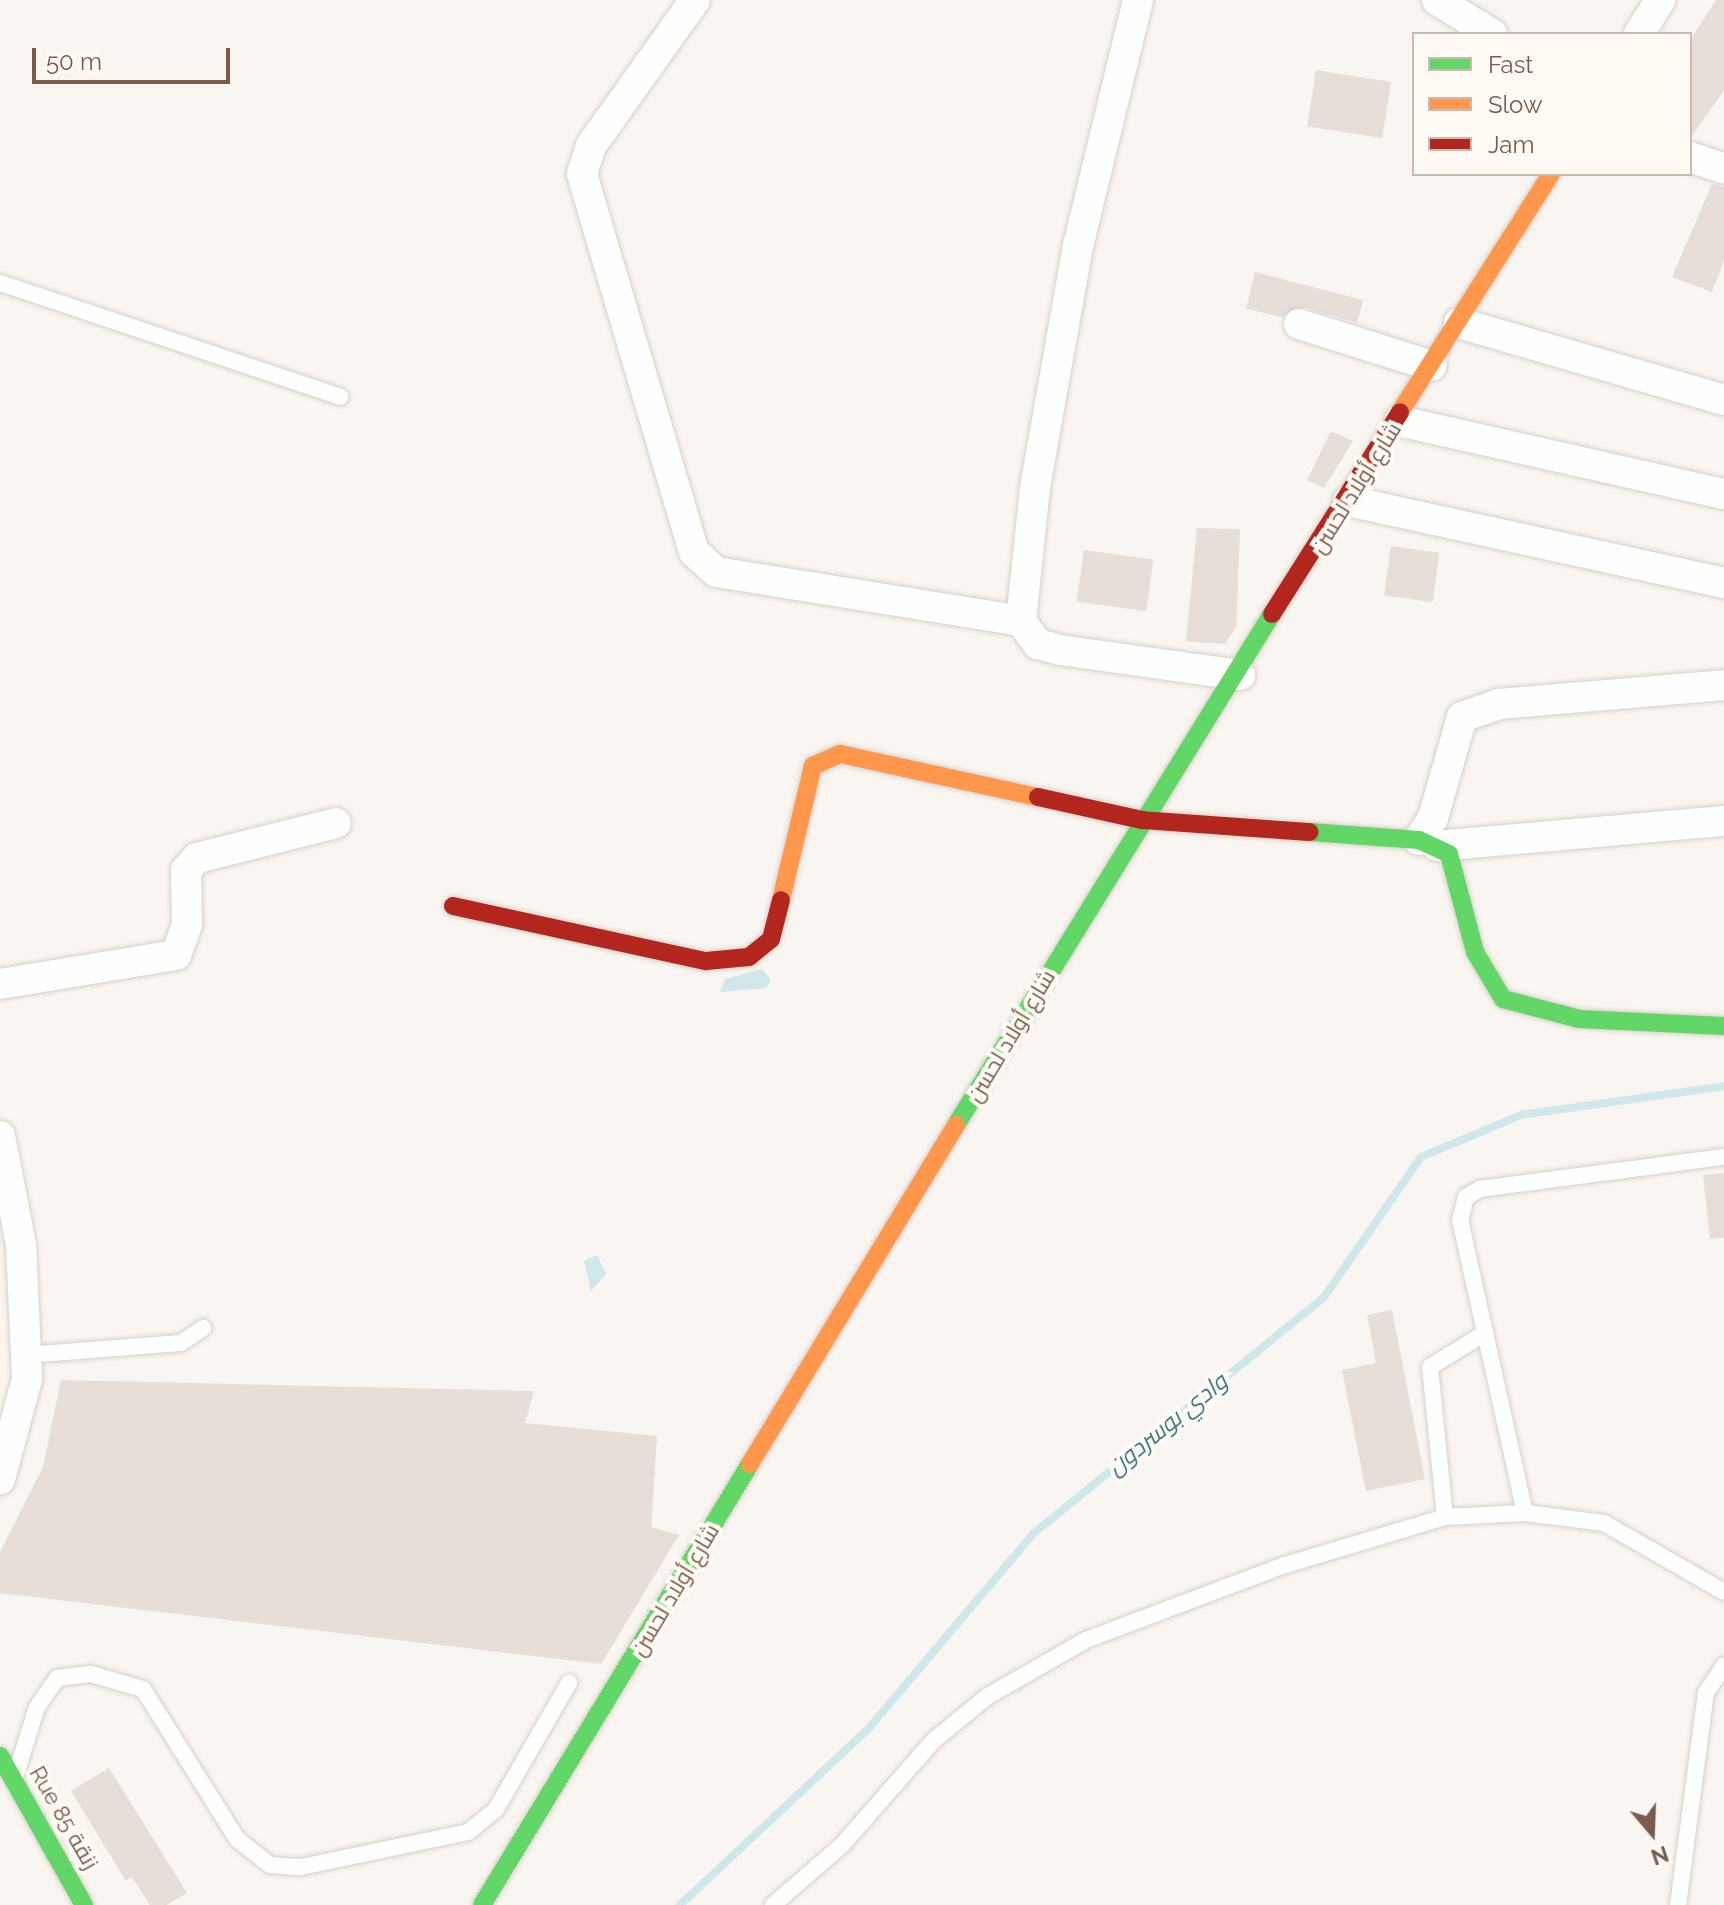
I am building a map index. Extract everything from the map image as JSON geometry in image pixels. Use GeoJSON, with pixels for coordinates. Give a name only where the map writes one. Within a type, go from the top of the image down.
{"type":"FeatureCollection","features":[{"type":"Feature","properties":{"kind":"street"},"geometry":{"type":"LineString","coordinates":[[695,0],[591,146],[582,174],[694,552],[716,572],[1021,621]]}},
{"type":"Feature","properties":{"kind":"street"},"geometry":{"type":"LineString","coordinates":[[1138,0],[1078,246],[1022,572],[1021,621],[1038,644],[1060,650],[1240,675]]}},
{"type":"Feature","properties":{"kind":"street"},"geometry":{"type":"LineString","coordinates":[[1437,0],[1489,32]]}},
{"type":"Feature","properties":{"kind":"street"},"geometry":{"type":"LineString","coordinates":[[1640,32],[1660,0]]}},
{"type":"Feature","properties":{"kind":"street"},"geometry":{"type":"LineString","coordinates":[[1692,158],[1724,169]]}},
{"type":"Feature","properties":{"kind":"street","name":"شارع أولاد لحسن"},"geometry":{"type":"LineString","coordinates":[[482,1905],[1142,820],[1240,675],[1550,176]]}},
{"type":"Feature","properties":{"kind":"street"},"geometry":{"type":"LineString","coordinates":[[1459,323],[1724,400]]}},
{"type":"Feature","properties":{"kind":"street"},"geometry":{"type":"LineString","coordinates":[[1299,324],[1432,366]]}},
{"type":"Feature","properties":{"kind":"street"},"geometry":{"type":"LineString","coordinates":[[1399,421],[1724,494]]}},
{"type":"Feature","properties":{"kind":"street"},"geometry":{"type":"LineString","coordinates":[[1348,501],[1724,583]]}},
{"type":"Feature","properties":{"kind":"street"},"geometry":{"type":"LineString","coordinates":[[1428,843],[1462,717],[1499,704],[1724,685]]}},
{"type":"Feature","properties":{"kind":"street"},"geometry":{"type":"LineString","coordinates":[[453,906],[706,961],[749,957],[771,939],[808,779],[829,754],[1142,820],[1428,843],[1724,821]]}},
{"type":"Feature","properties":{"kind":"street"},"geometry":{"type":"LineString","coordinates":[[0,984],[176,955],[187,925],[186,870],[197,858],[336,823]]}},
{"type":"Feature","properties":{"kind":"street"},"geometry":{"type":"LineString","coordinates":[[1428,843],[1459,870],[1475,952],[1503,999],[1579,1019],[1724,1026]]}},
{"type":"Feature","properties":{"kind":"street"},"geometry":{"type":"LineString","coordinates":[[0,1136],[21,1245],[27,1355],[27,1379],[0,1479]]}},
{"type":"Feature","properties":{"kind":"street","name":"Rue 85 زنقة"},"geometry":{"type":"LineString","coordinates":[[0,1756],[84,1905]]}},
{"type":"Feature","properties":{"kind":"lane"},"geometry":{"type":"LineString","coordinates":[[0,283],[340,397]]}},
{"type":"Feature","properties":{"kind":"lane"},"geometry":{"type":"LineString","coordinates":[[1525,1513],[1460,1221],[1466,1197],[1480,1189],[1724,1157]]}},
{"type":"Feature","properties":{"kind":"lane"},"geometry":{"type":"LineString","coordinates":[[27,1355],[181,1343],[203,1328]]}},
{"type":"Feature","properties":{"kind":"lane"},"geometry":{"type":"LineString","coordinates":[[1445,1517],[1430,1367],[1485,1333]]}},
{"type":"Feature","properties":{"kind":"lane"},"geometry":{"type":"LineString","coordinates":[[773,1905],[842,1845],[933,1741],[1043,1663],[1179,1601],[1445,1517],[1525,1513],[1604,1523],[1724,1592]]}},
{"type":"Feature","properties":{"kind":"lane"},"geometry":{"type":"LineString","coordinates":[[1678,1905],[1706,1693],[1724,1665]]}},
{"type":"Feature","properties":{"kind":"lane"},"geometry":{"type":"LineString","coordinates":[[15,1779],[37,1707],[57,1678],[91,1674],[143,1689],[237,1839],[270,1865],[301,1867],[468,1832],[496,1809],[569,1683]]}},
{"type":"Feature","properties":{"kind":"water"},"geometry":{"type":"Polygon","coordinates":[[[762,969],[771,980],[766,988],[720,992],[725,979],[762,969]]]}},
{"type":"Feature","properties":{"kind":"water"},"geometry":{"type":"Polygon","coordinates":[[[597,1255],[606,1274],[591,1291],[584,1261],[597,1255]]]}},
{"type":"Feature","properties":{"kind":"building"},"geometry":{"type":"Polygon","coordinates":[[[1716,0],[1724,0],[1724,90],[1692,136],[1692,37],[1716,0]]]}},
{"type":"Feature","properties":{"kind":"building"},"geometry":{"type":"Polygon","coordinates":[[[1316,70],[1391,82],[1382,138],[1307,126],[1316,70]]]}},
{"type":"Feature","properties":{"kind":"building"},"geometry":{"type":"Polygon","coordinates":[[[1712,184],[1724,187],[1724,260],[1712,292],[1672,277],[1712,184]]]}},
{"type":"Feature","properties":{"kind":"building"},"geometry":{"type":"Polygon","coordinates":[[[1255,272],[1363,300],[1357,323],[1304,307],[1282,317],[1246,309],[1255,272]]]}},
{"type":"Feature","properties":{"kind":"building"},"geometry":{"type":"Polygon","coordinates":[[[1331,431],[1353,441],[1324,488],[1307,480],[1331,431]]]}},
{"type":"Feature","properties":{"kind":"building"},"geometry":{"type":"Polygon","coordinates":[[[1197,528],[1240,529],[1236,627],[1225,644],[1186,641],[1197,528]]]}},
{"type":"Feature","properties":{"kind":"building"},"geometry":{"type":"Polygon","coordinates":[[[1391,546],[1440,553],[1433,602],[1384,596],[1391,546]]]}},
{"type":"Feature","properties":{"kind":"building"},"geometry":{"type":"Polygon","coordinates":[[[1084,550],[1153,560],[1146,611],[1077,601],[1084,550]]]}},
{"type":"Feature","properties":{"kind":"building"},"geometry":{"type":"Polygon","coordinates":[[[1724,1173],[1724,1238],[1710,1239],[1703,1175],[1724,1173]]]}},
{"type":"Feature","properties":{"kind":"building"},"geometry":{"type":"Polygon","coordinates":[[[1392,1310],[1425,1479],[1366,1491],[1342,1370],[1376,1363],[1367,1315],[1392,1310]]]}},
{"type":"Feature","properties":{"kind":"building"},"geometry":{"type":"Polygon","coordinates":[[[61,1380],[534,1391],[525,1423],[657,1436],[651,1527],[679,1535],[601,1664],[0,1593],[0,1552],[43,1467],[61,1380]]]}},
{"type":"Feature","properties":{"kind":"building"},"geometry":{"type":"Polygon","coordinates":[[[109,1768],[187,1893],[167,1905],[150,1905],[132,1877],[126,1881],[71,1791],[109,1768]]]}},
{"type":"Feature","properties":{"kind":"waterway","name":"وادي بوسردون"},"geometry":{"type":"LineString","coordinates":[[680,1905],[869,1728],[1034,1533],[1324,1297],[1421,1157],[1521,1115],[1724,1086]]}},
{"type":"Feature","properties":{"kind":"traffic: fast"},"geometry":{"type":"LineString","coordinates":[[956,1125],[1272,614]]}},
{"type":"Feature","properties":{"kind":"traffic: fast"},"geometry":{"type":"LineString","coordinates":[[1310,832],[1419,840],[1449,854],[1475,952],[1503,999],[1579,1019],[1724,1026]]}},
{"type":"Feature","properties":{"kind":"traffic: fast"},"geometry":{"type":"LineString","coordinates":[[482,1905],[750,1464]]}},
{"type":"Feature","properties":{"kind":"traffic: fast"},"geometry":{"type":"LineString","coordinates":[[0,1756],[84,1905]]}},
{"type":"Feature","properties":{"kind":"traffic: slow"},"geometry":{"type":"LineString","coordinates":[[1400,412],[1550,176]]}},
{"type":"Feature","properties":{"kind":"traffic: slow"},"geometry":{"type":"LineString","coordinates":[[781,900],[813,766],[840,754],[1038,797]]}},
{"type":"Feature","properties":{"kind":"traffic: slow"},"geometry":{"type":"LineString","coordinates":[[750,1464],[956,1125]]}},
{"type":"Feature","properties":{"kind":"traffic: jam"},"geometry":{"type":"LineString","coordinates":[[1272,614],[1400,412]]}},
{"type":"Feature","properties":{"kind":"traffic: jam"},"geometry":{"type":"LineString","coordinates":[[1038,797],[1142,820],[1310,832]]}},
{"type":"Feature","properties":{"kind":"traffic: jam"},"geometry":{"type":"LineString","coordinates":[[453,906],[706,961],[749,957],[771,939],[781,900]]}}]}
